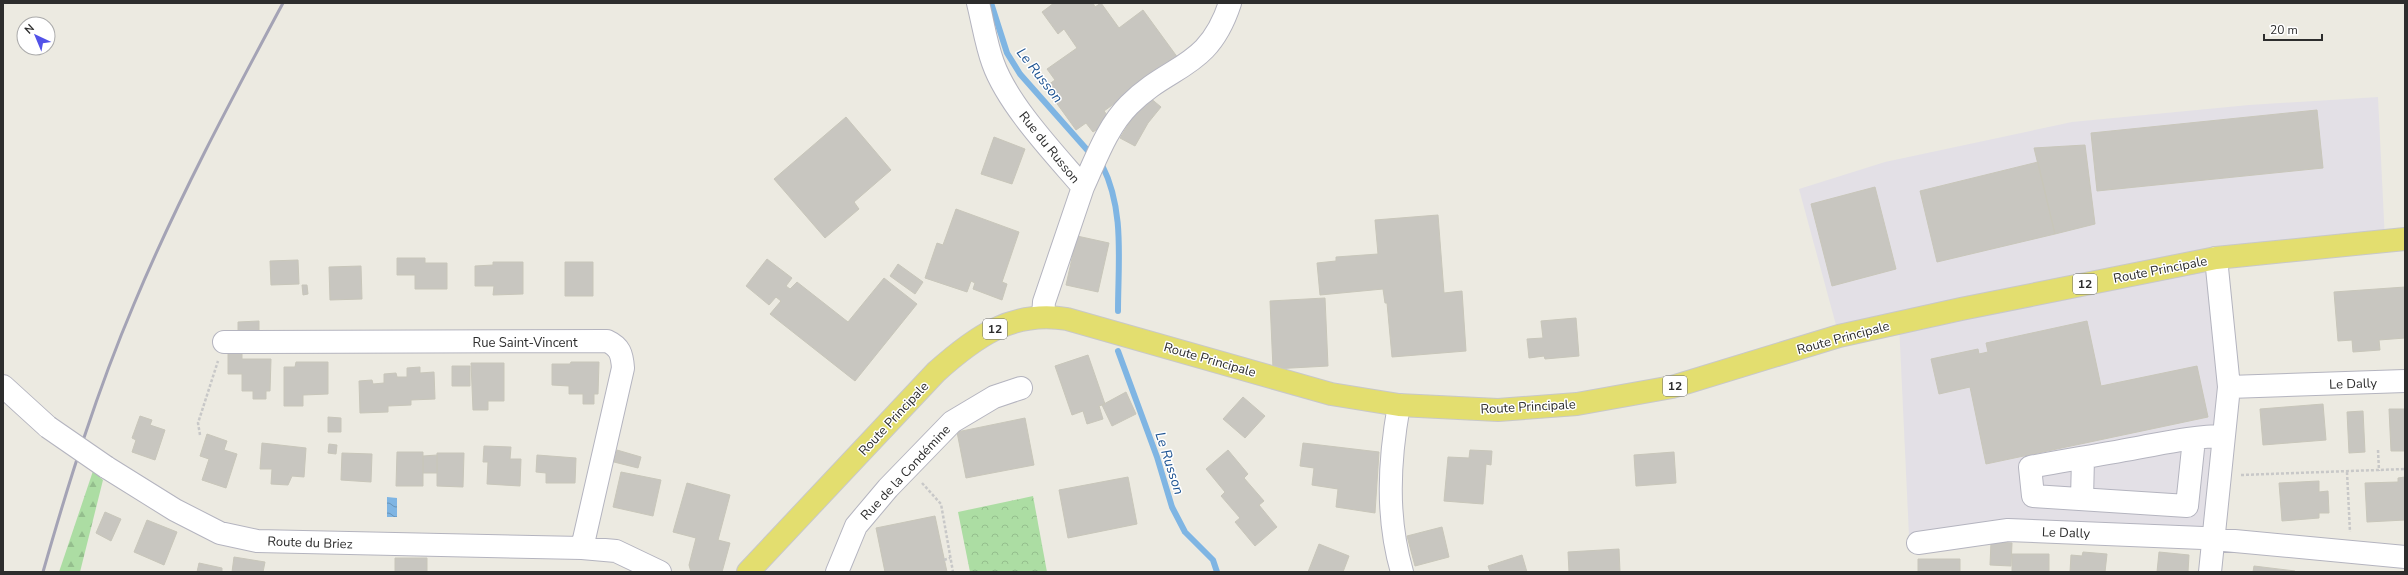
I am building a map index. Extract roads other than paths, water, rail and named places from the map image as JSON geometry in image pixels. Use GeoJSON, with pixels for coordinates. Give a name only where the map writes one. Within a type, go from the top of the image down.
{"type":"FeatureCollection","features":[{"type":"Feature","properties":{"kind":"main road","name":"Route Principale"},"geometry":{"type":"LineString","coordinates":[[748,572],[936,372],[963,348],[999,327],[1020,320],[1043,316],[1067,319],[1097,326],[1331,394],[1399,405],[1498,410],[1577,404],[1672,387],[1862,331],[2216,258],[2405,239]]}},
{"type":"Feature","properties":{"kind":"street","name":"Rue du Russon"},"geometry":{"type":"LineString","coordinates":[[978,3],[993,63],[1007,90],[1042,139],[1083,187],[1044,302],[1043,316]]}},
{"type":"Feature","properties":{"kind":"street"},"geometry":{"type":"LineString","coordinates":[[1083,187],[1110,130],[1118,117],[1141,94],[1191,62],[1204,50],[1219,31],[1230,3]]}},
{"type":"Feature","properties":{"kind":"street"},"geometry":{"type":"LineString","coordinates":[[2210,572],[2229,387],[2216,258]]}},
{"type":"Feature","properties":{"kind":"street","name":"Rue Saint-Vincent"},"geometry":{"type":"LineString","coordinates":[[224,342],[607,341],[616,345],[622,355],[623,368],[582,548]]}},
{"type":"Feature","properties":{"kind":"street","name":"Le Dally"},"geometry":{"type":"LineString","coordinates":[[2229,387],[2405,381]]}},
{"type":"Feature","properties":{"kind":"street","name":"Route du Briez"},"geometry":{"type":"LineString","coordinates":[[3,386],[48,427],[106,467],[175,510],[220,533],[256,540],[582,548],[616,551],[660,572]]}},
{"type":"Feature","properties":{"kind":"street","name":"Rue de la Condémine"},"geometry":{"type":"LineString","coordinates":[[837,572],[856,526],[906,468],[952,422],[994,397],[1021,388]]}},
{"type":"Feature","properties":{"kind":"street"},"geometry":{"type":"LineString","coordinates":[[1399,405],[1392,446],[1390,511],[1392,534],[1402,572]]}},
{"type":"Feature","properties":{"kind":"street"},"geometry":{"type":"LineString","coordinates":[[2194,439],[2187,506],[2032,496],[2030,467],[2194,439],[2224,436]]}},
{"type":"Feature","properties":{"kind":"street"},"geometry":{"type":"LineString","coordinates":[[2082,499],[2084,458]]}},
{"type":"Feature","properties":{"kind":"street","name":"Le Dally"},"geometry":{"type":"LineString","coordinates":[[1918,543],[2008,530],[2214,540],[2352,551],[2405,557]]}},
{"type":"Feature","properties":{"kind":"water"},"geometry":{"type":"Polygon","coordinates":[[[387,497],[397,498],[397,517],[387,517],[387,497]]]}},
{"type":"Feature","properties":{"kind":"waterway","name":"Le Russon"},"geometry":{"type":"LineString","coordinates":[[991,3],[1007,53],[1020,74],[1089,152]]}},
{"type":"Feature","properties":{"kind":"waterway","name":"Le Russon"},"geometry":{"type":"LineString","coordinates":[[1102,165],[1114,200],[1119,236],[1118,311]]}},
{"type":"Feature","properties":{"kind":"waterway","name":"Le Russon"},"geometry":{"type":"LineString","coordinates":[[1118,351],[1157,457],[1172,507],[1185,532],[1213,560],[1217,572]]}},
{"type":"Feature","properties":{"kind":"railway"},"geometry":{"type":"LineString","coordinates":[[43,572],[84,436],[134,304],[186,190],[283,3]]}}]}
